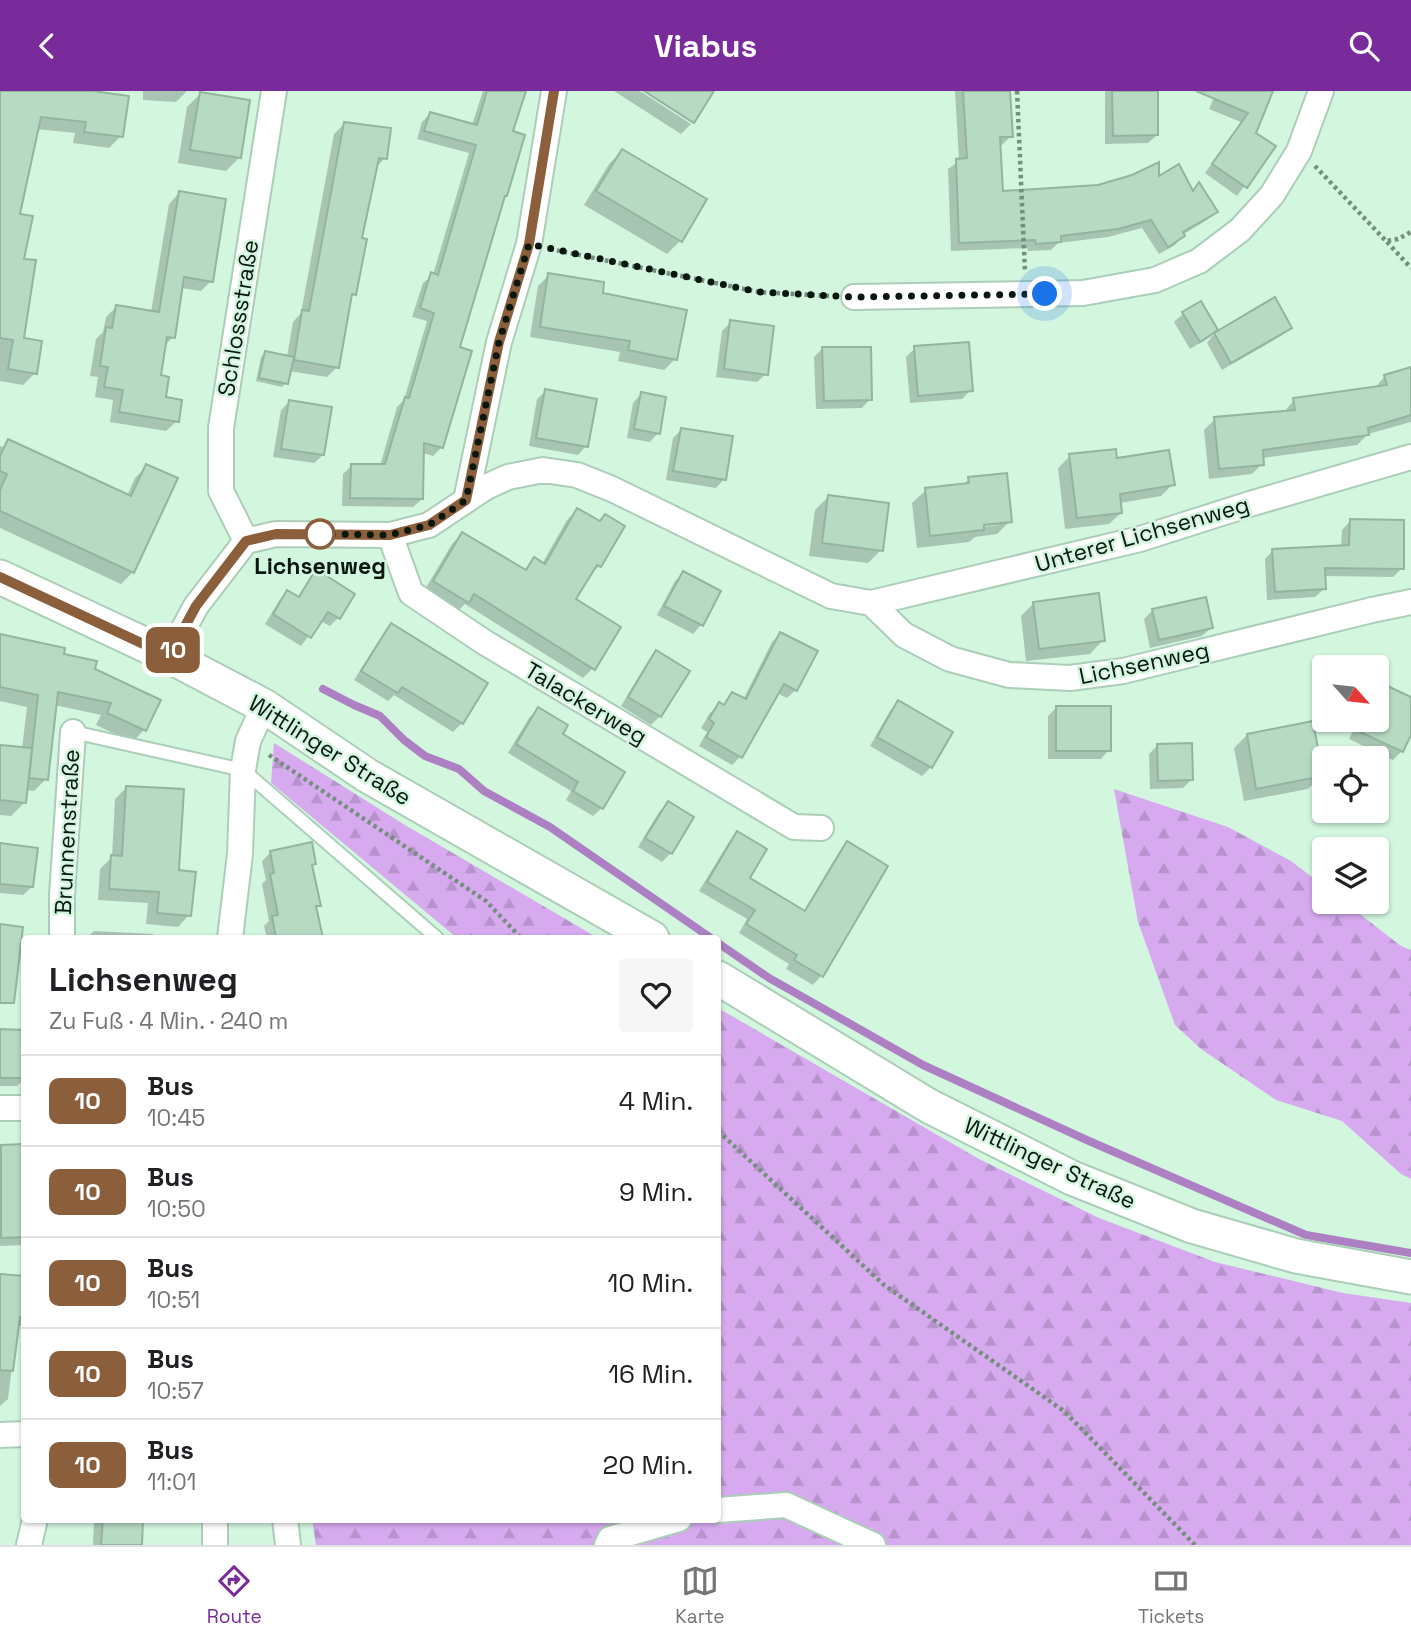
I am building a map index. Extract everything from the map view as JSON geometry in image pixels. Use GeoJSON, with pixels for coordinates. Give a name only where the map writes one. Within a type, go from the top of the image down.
{"type":"FeatureCollection","features":[{"type":"Feature","properties":{"kind":"street","name":"Schlossstraße"},"geometry":{"type":"LineString","coordinates":[[246,541],[221,491],[221,428],[274,91]]}},
{"type":"Feature","properties":{"kind":"street"},"geometry":{"type":"LineString","coordinates":[[466,500],[499,342],[529,244],[554,91]]}},
{"type":"Feature","properties":{"kind":"street"},"geometry":{"type":"LineString","coordinates":[[854,297],[1083,293],[1155,281],[1199,261],[1240,230],[1272,195],[1299,151],[1321,91]]}},
{"type":"Feature","properties":{"kind":"street","name":"Unterer Lichsenweg"},"geometry":{"type":"LineString","coordinates":[[871,603],[1140,539],[1411,457]]}},
{"type":"Feature","properties":{"kind":"street"},"geometry":{"type":"LineString","coordinates":[[169,656],[196,606],[246,541],[276,534],[390,535],[429,525],[486,487],[508,477],[544,470],[578,475],[612,489],[831,596],[871,603]]}},
{"type":"Feature","properties":{"kind":"street","name":"Talackerweg"},"geometry":{"type":"LineString","coordinates":[[390,535],[411,593],[473,635],[794,827],[821,828]]}},
{"type":"Feature","properties":{"kind":"street","name":"Wittlinger Straße"},"geometry":{"type":"LineString","coordinates":[[0,577],[169,656],[264,706],[368,776],[647,935]]}},
{"type":"Feature","properties":{"kind":"street","name":"Lichsenweg"},"geometry":{"type":"LineString","coordinates":[[871,603],[904,635],[950,659],[1009,675],[1070,678],[1123,671],[1411,602]]}},
{"type":"Feature","properties":{"kind":"street"},"geometry":{"type":"LineString","coordinates":[[230,935],[240,854],[243,770],[248,741],[264,706]]}},
{"type":"Feature","properties":{"kind":"street","name":"Brunnenstraße"},"geometry":{"type":"LineString","coordinates":[[62,935],[62,895],[73,732]]}},
{"type":"Feature","properties":{"kind":"street","name":"Wittlinger Straße"},"geometry":{"type":"LineString","coordinates":[[721,980],[929,1106],[1072,1178],[1192,1226],[1296,1255],[1411,1277]]}},
{"type":"Feature","properties":{"kind":"street"},"geometry":{"type":"LineString","coordinates":[[0,1108],[21,1108]]}},
{"type":"Feature","properties":{"kind":"street"},"geometry":{"type":"LineString","coordinates":[[0,1435],[21,1434]]}},
{"type":"Feature","properties":{"kind":"street"},"geometry":{"type":"LineString","coordinates":[[721,1510],[786,1505],[873,1545]]}},
{"type":"Feature","properties":{"kind":"street"},"geometry":{"type":"LineString","coordinates":[[29,1545],[34,1523]]}},
{"type":"Feature","properties":{"kind":"street"},"geometry":{"type":"LineString","coordinates":[[215,1523],[215,1545]]}},
{"type":"Feature","properties":{"kind":"street"},"geometry":{"type":"LineString","coordinates":[[285,1523],[288,1545]]}},
{"type":"Feature","properties":{"kind":"street"},"geometry":{"type":"LineString","coordinates":[[607,1545],[610,1539],[664,1523]]}},
{"type":"Feature","properties":{"kind":"lane","name":"Brunnenstraße"},"geometry":{"type":"LineString","coordinates":[[73,732],[243,770]]}},
{"type":"Feature","properties":{"kind":"lane"},"geometry":{"type":"LineString","coordinates":[[243,770],[434,935]]}},
{"type":"Feature","properties":{"kind":"path"},"geometry":{"type":"LineString","coordinates":[[1017,91],[1026,294]]}},
{"type":"Feature","properties":{"kind":"path"},"geometry":{"type":"LineString","coordinates":[[1299,151],[1411,268]]}},
{"type":"Feature","properties":{"kind":"path"},"geometry":{"type":"LineString","coordinates":[[1386,241],[1398,239],[1411,232]]}},
{"type":"Feature","properties":{"kind":"path"},"geometry":{"type":"LineString","coordinates":[[529,244],[759,292],[854,297]]}},
{"type":"Feature","properties":{"kind":"path"},"geometry":{"type":"LineString","coordinates":[[248,741],[486,901],[518,935]]}},
{"type":"Feature","properties":{"kind":"path"},"geometry":{"type":"LineString","coordinates":[[721,1134],[884,1285],[1064,1411],[1195,1545]]}},
{"type":"Feature","properties":{"kind":"green space"},"geometry":{"type":"Polygon","coordinates":[[[274,743],[405,825],[593,935],[453,935],[271,783],[274,743]]]}},
{"type":"Feature","properties":{"kind":"green space"},"geometry":{"type":"Polygon","coordinates":[[[1114,789],[1228,827],[1291,861],[1312,877],[1312,914],[1360,914],[1401,946],[1411,950],[1411,1179],[1401,1174],[1342,1121],[1276,1100],[1201,1049],[1175,1025],[1138,922],[1114,789]]]}},
{"type":"Feature","properties":{"kind":"green space"},"geometry":{"type":"Polygon","coordinates":[[[721,1010],[979,1159],[1099,1218],[1215,1262],[1343,1293],[1411,1303],[1411,1545],[316,1545],[313,1523],[721,1523],[721,1010]]]}},
{"type":"Feature","properties":{"kind":"building"},"geometry":{"type":"Polygon","coordinates":[[[0,91],[93,91],[129,96],[123,137],[84,132],[86,122],[41,117],[20,214],[33,216],[24,259],[36,260],[24,338],[42,341],[37,374],[8,369],[13,340],[0,338],[0,91]]]}},
{"type":"Feature","properties":{"kind":"building"},"geometry":{"type":"Polygon","coordinates":[[[487,91],[526,91],[513,131],[525,135],[460,347],[472,351],[443,448],[424,443],[423,499],[350,498],[351,464],[385,464],[405,397],[409,398],[434,313],[420,308],[431,272],[438,275],[476,145],[424,131],[430,112],[477,125],[487,91]]]}},
{"type":"Feature","properties":{"kind":"building"},"geometry":{"type":"Polygon","coordinates":[[[644,91],[714,91],[694,123],[644,91]]]}},
{"type":"Feature","properties":{"kind":"building"},"geometry":{"type":"Polygon","coordinates":[[[963,91],[1010,91],[1013,137],[1000,137],[1003,191],[1098,185],[1132,175],[1159,162],[1159,176],[1179,164],[1193,191],[1199,182],[1218,212],[1183,232],[1185,236],[1168,247],[1151,220],[1118,229],[1061,236],[1061,242],[1036,244],[1035,240],[959,243],[956,159],[967,158],[963,91]]]}},
{"type":"Feature","properties":{"kind":"building"},"geometry":{"type":"Polygon","coordinates":[[[1112,91],[1158,91],[1158,135],[1113,136],[1112,91]]]}},
{"type":"Feature","properties":{"kind":"building"},"geometry":{"type":"Polygon","coordinates":[[[1196,91],[1273,91],[1256,133],[1276,146],[1247,188],[1212,164],[1248,113],[1196,91]]]}},
{"type":"Feature","properties":{"kind":"building"},"geometry":{"type":"Polygon","coordinates":[[[200,92],[250,100],[241,158],[190,150],[200,92]]]}},
{"type":"Feature","properties":{"kind":"building"},"geometry":{"type":"Polygon","coordinates":[[[344,122],[391,128],[387,159],[379,158],[362,238],[367,239],[356,295],[352,294],[339,368],[294,360],[302,310],[309,311],[344,122]]]}},
{"type":"Feature","properties":{"kind":"building"},"geometry":{"type":"Polygon","coordinates":[[[622,149],[707,199],[682,242],[596,191],[622,149]]]}},
{"type":"Feature","properties":{"kind":"building"},"geometry":{"type":"Polygon","coordinates":[[[179,191],[226,199],[213,282],[184,277],[175,338],[167,337],[161,375],[169,377],[166,397],[182,400],[179,422],[119,412],[123,390],[104,387],[108,367],[100,366],[106,327],[112,328],[116,305],[159,312],[179,191]]]}},
{"type":"Feature","properties":{"kind":"building"},"geometry":{"type":"Polygon","coordinates":[[[548,273],[604,282],[603,293],[687,310],[677,360],[628,350],[630,341],[540,327],[548,273]]]}},
{"type":"Feature","properties":{"kind":"building"},"geometry":{"type":"Polygon","coordinates":[[[1275,297],[1292,328],[1231,363],[1214,333],[1275,297]]]}},
{"type":"Feature","properties":{"kind":"building"},"geometry":{"type":"Polygon","coordinates":[[[1201,301],[1218,330],[1200,342],[1182,312],[1201,301]]]}},
{"type":"Feature","properties":{"kind":"building"},"geometry":{"type":"Polygon","coordinates":[[[730,320],[774,326],[768,375],[724,369],[730,320]]]}},
{"type":"Feature","properties":{"kind":"building"},"geometry":{"type":"Polygon","coordinates":[[[969,342],[973,391],[918,396],[914,346],[969,342]]]}},
{"type":"Feature","properties":{"kind":"building"},"geometry":{"type":"Polygon","coordinates":[[[822,347],[871,347],[872,400],[824,401],[822,347]]]}},
{"type":"Feature","properties":{"kind":"building"},"geometry":{"type":"Polygon","coordinates":[[[265,351],[294,357],[288,384],[259,378],[265,351]]]}},
{"type":"Feature","properties":{"kind":"building"},"geometry":{"type":"Polygon","coordinates":[[[1411,367],[1411,415],[1368,428],[1369,435],[1263,450],[1264,465],[1219,469],[1214,417],[1295,410],[1293,398],[1387,385],[1384,375],[1411,367]]]}},
{"type":"Feature","properties":{"kind":"building"},"geometry":{"type":"Polygon","coordinates":[[[545,389],[597,399],[588,447],[536,438],[545,389]]]}},
{"type":"Feature","properties":{"kind":"building"},"geometry":{"type":"Polygon","coordinates":[[[641,392],[666,397],[660,434],[634,429],[641,392]]]}},
{"type":"Feature","properties":{"kind":"building"},"geometry":{"type":"Polygon","coordinates":[[[289,400],[332,407],[324,455],[281,449],[289,400]]]}},
{"type":"Feature","properties":{"kind":"building"},"geometry":{"type":"Polygon","coordinates":[[[681,428],[733,436],[726,480],[673,471],[681,428]]]}},
{"type":"Feature","properties":{"kind":"building"},"geometry":{"type":"Polygon","coordinates":[[[8,439],[131,496],[146,464],[178,478],[134,573],[0,511],[0,490],[7,474],[0,471],[0,456],[8,439]]]}},
{"type":"Feature","properties":{"kind":"building"},"geometry":{"type":"Polygon","coordinates":[[[1116,449],[1117,458],[1169,450],[1175,485],[1120,494],[1122,513],[1077,518],[1069,454],[1116,449]]]}},
{"type":"Feature","properties":{"kind":"building"},"geometry":{"type":"Polygon","coordinates":[[[1007,473],[1012,522],[984,525],[984,530],[930,536],[925,488],[969,483],[968,477],[1007,473]]]}},
{"type":"Feature","properties":{"kind":"building"},"geometry":{"type":"Polygon","coordinates":[[[828,495],[889,503],[883,551],[822,543],[828,495]]]}},
{"type":"Feature","properties":{"kind":"building"},"geometry":{"type":"Polygon","coordinates":[[[577,508],[600,521],[605,514],[625,526],[601,567],[597,565],[576,599],[621,627],[595,670],[474,594],[469,603],[433,581],[462,532],[526,570],[534,557],[545,564],[577,508]]]}},
{"type":"Feature","properties":{"kind":"building"},"geometry":{"type":"Polygon","coordinates":[[[1350,519],[1404,520],[1404,569],[1325,568],[1326,589],[1275,592],[1272,549],[1349,545],[1350,519]]]}},
{"type":"Feature","properties":{"kind":"building"},"geometry":{"type":"Polygon","coordinates":[[[316,569],[355,594],[340,619],[328,612],[311,638],[273,614],[287,590],[299,597],[316,569]]]}},
{"type":"Feature","properties":{"kind":"building"},"geometry":{"type":"Polygon","coordinates":[[[683,571],[721,591],[703,626],[664,606],[683,571]]]}},
{"type":"Feature","properties":{"kind":"building"},"geometry":{"type":"Polygon","coordinates":[[[1099,593],[1105,641],[1039,649],[1033,602],[1099,593]]]}},
{"type":"Feature","properties":{"kind":"building"},"geometry":{"type":"Polygon","coordinates":[[[1206,597],[1213,628],[1159,640],[1152,609],[1206,597]]]}},
{"type":"Feature","properties":{"kind":"building"},"geometry":{"type":"Polygon","coordinates":[[[391,623],[488,683],[463,724],[402,687],[398,693],[361,671],[391,623]]]}},
{"type":"Feature","properties":{"kind":"building"},"geometry":{"type":"Polygon","coordinates":[[[780,632],[818,651],[797,691],[784,684],[742,758],[706,737],[714,723],[709,719],[719,702],[724,705],[732,692],[746,699],[780,632]]]}},
{"type":"Feature","properties":{"kind":"building"},"geometry":{"type":"Polygon","coordinates":[[[0,634],[65,648],[64,654],[97,661],[95,669],[161,700],[146,731],[107,713],[111,703],[58,692],[48,780],[29,778],[38,695],[0,687],[0,634]]]}},
{"type":"Feature","properties":{"kind":"building"},"geometry":{"type":"Polygon","coordinates":[[[656,650],[690,671],[661,717],[628,697],[656,650]]]}},
{"type":"Feature","properties":{"kind":"building"},"geometry":{"type":"Polygon","coordinates":[[[1390,687],[1411,697],[1411,735],[1403,752],[1360,732],[1390,731],[1390,687]]]}},
{"type":"Feature","properties":{"kind":"building"},"geometry":{"type":"Polygon","coordinates":[[[898,700],[953,732],[932,768],[877,737],[898,700]]]}},
{"type":"Feature","properties":{"kind":"building"},"geometry":{"type":"Polygon","coordinates":[[[1056,706],[1111,706],[1111,751],[1056,751],[1056,706]]]}},
{"type":"Feature","properties":{"kind":"building"},"geometry":{"type":"Polygon","coordinates":[[[538,707],[568,725],[563,734],[625,772],[603,809],[573,791],[578,782],[516,744],[538,707]]]}},
{"type":"Feature","properties":{"kind":"building"},"geometry":{"type":"Polygon","coordinates":[[[1312,721],[1312,732],[1315,732],[1318,746],[1312,746],[1312,778],[1256,789],[1247,734],[1312,721]]]}},
{"type":"Feature","properties":{"kind":"building"},"geometry":{"type":"Polygon","coordinates":[[[1192,743],[1193,780],[1158,781],[1157,744],[1192,743]]]}},
{"type":"Feature","properties":{"kind":"building"},"geometry":{"type":"Polygon","coordinates":[[[0,745],[32,748],[26,803],[0,800],[0,745]]]}},
{"type":"Feature","properties":{"kind":"building"},"geometry":{"type":"Polygon","coordinates":[[[126,786],[184,789],[179,870],[196,872],[191,916],[157,913],[159,892],[109,889],[111,855],[122,856],[126,786]]]}},
{"type":"Feature","properties":{"kind":"building"},"geometry":{"type":"Polygon","coordinates":[[[668,801],[694,817],[672,854],[645,838],[668,801]]]}},
{"type":"Feature","properties":{"kind":"building"},"geometry":{"type":"Polygon","coordinates":[[[737,831],[767,849],[750,878],[805,911],[847,841],[888,866],[823,977],[794,960],[797,955],[746,924],[755,910],[707,882],[737,831]]]}},
{"type":"Feature","properties":{"kind":"building"},"geometry":{"type":"Polygon","coordinates":[[[312,842],[316,864],[312,865],[321,906],[316,906],[322,935],[275,935],[272,916],[278,915],[270,874],[274,873],[270,851],[312,842]]]}},
{"type":"Feature","properties":{"kind":"building"},"geometry":{"type":"Polygon","coordinates":[[[0,843],[38,848],[33,887],[0,884],[0,843]]]}},
{"type":"Feature","properties":{"kind":"building"},"geometry":{"type":"Polygon","coordinates":[[[0,924],[23,927],[14,1003],[0,1003],[0,924]]]}},
{"type":"Feature","properties":{"kind":"building"},"geometry":{"type":"Polygon","coordinates":[[[0,1029],[21,1030],[21,1078],[0,1078],[0,1029]]]}},
{"type":"Feature","properties":{"kind":"building"},"geometry":{"type":"Polygon","coordinates":[[[21,1144],[21,1237],[1,1238],[1,1145],[21,1144]]]}},
{"type":"Feature","properties":{"kind":"building"},"geometry":{"type":"Polygon","coordinates":[[[0,1274],[21,1276],[21,1317],[13,1371],[0,1370],[0,1274]]]}},
{"type":"Feature","properties":{"kind":"building"},"geometry":{"type":"Polygon","coordinates":[[[103,1523],[143,1523],[142,1545],[101,1545],[103,1523]]]}},
{"type":"Feature","properties":{"kind":"waterway"},"geometry":{"type":"LineString","coordinates":[[323,689],[380,716],[425,756],[459,769],[484,791],[550,827],[707,935]]}},
{"type":"Feature","properties":{"kind":"waterway"},"geometry":{"type":"LineString","coordinates":[[721,945],[769,978],[923,1065],[1089,1141],[1306,1235],[1411,1253]]}},
{"type":"Feature","properties":{"kind":"bus line","name":"10"},"geometry":{"type":"LineString","coordinates":[[0,577],[169,656],[196,606],[246,541],[276,534],[390,535],[429,525],[466,500],[499,342],[529,244],[554,91]]}},
{"type":"Feature","properties":{"kind":"place","name":"Lichsenweg"},"geometry":{"type":"Point","coordinates":[320,534]}},
{"type":"Feature","properties":{"kind":"route"},"geometry":{"type":"LineString","coordinates":[[320,534],[390,535],[429,525],[466,500],[499,342],[529,244],[759,292],[854,297],[1045,294]]}}]}
